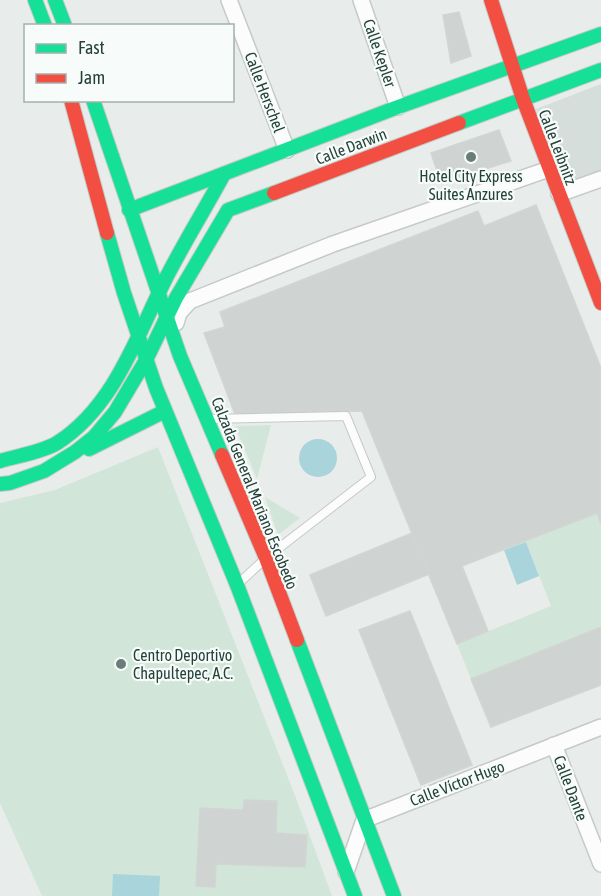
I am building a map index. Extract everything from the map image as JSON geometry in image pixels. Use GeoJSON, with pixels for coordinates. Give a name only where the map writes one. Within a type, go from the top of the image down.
{"type":"FeatureCollection","features":[{"type":"Feature","properties":{"kind":"street"},"geometry":{"type":"LineString","coordinates":[[35,0],[44,24]]}},
{"type":"Feature","properties":{"kind":"street"},"geometry":{"type":"LineString","coordinates":[[55,0],[64,24]]}},
{"type":"Feature","properties":{"kind":"street","name":"Calle Herschel"},"geometry":{"type":"LineString","coordinates":[[229,0],[287,150]]}},
{"type":"Feature","properties":{"kind":"street","name":"Calle Kepler"},"geometry":{"type":"LineString","coordinates":[[362,0],[398,107]]}},
{"type":"Feature","properties":{"kind":"street","name":"Calle Leibnitz"},"geometry":{"type":"LineString","coordinates":[[491,0],[511,66],[601,303]]}},
{"type":"Feature","properties":{"kind":"street","name":"Calle Darwin"},"geometry":{"type":"LineString","coordinates":[[129,210],[398,107],[601,34]]}},
{"type":"Feature","properties":{"kind":"street","name":"Calle Darwin"},"geometry":{"type":"LineString","coordinates":[[44,471],[94,437],[115,412],[146,360],[166,317],[228,210],[601,70]]}},
{"type":"Feature","properties":{"kind":"street"},"geometry":{"type":"LineString","coordinates":[[72,102],[124,293],[146,360],[237,585],[355,896]]}},
{"type":"Feature","properties":{"kind":"street","name":"Calzada General Mariano Escobedo"},"geometry":{"type":"LineString","coordinates":[[94,102],[172,334],[266,558],[393,896]]}},
{"type":"Feature","properties":{"kind":"street"},"geometry":{"type":"LineString","coordinates":[[172,334],[179,314],[190,302],[333,244],[549,169]]}},
{"type":"Feature","properties":{"kind":"street"},"geometry":{"type":"LineString","coordinates":[[165,411],[44,471],[5,483],[1,458],[54,445],[71,433],[102,401],[122,369],[158,294],[224,174]]}},
{"type":"Feature","properties":{"kind":"street"},"geometry":{"type":"LineString","coordinates":[[559,194],[601,179]]}},
{"type":"Feature","properties":{"kind":"street","name":"Calle Víctor Hugo"},"geometry":{"type":"LineString","coordinates":[[364,819],[601,727]]}},
{"type":"Feature","properties":{"kind":"street","name":"Calle Dante"},"geometry":{"type":"LineString","coordinates":[[554,745],[601,864]]}},
{"type":"Feature","properties":{"kind":"street"},"geometry":{"type":"LineString","coordinates":[[346,872],[364,819]]}},
{"type":"Feature","properties":{"kind":"lane"},"geometry":{"type":"LineString","coordinates":[[208,419],[346,416],[370,477],[266,558],[237,585]]}},
{"type":"Feature","properties":{"kind":"shaded area"},"geometry":{"type":"Polygon","coordinates":[[[601,84],[601,186],[571,198],[536,109],[601,84]]]}},
{"type":"Feature","properties":{"kind":"green space"},"geometry":{"type":"Polygon","coordinates":[[[271,425],[257,479],[235,426],[271,425]]]}},
{"type":"Feature","properties":{"kind":"green space","name":"Centro Deportivo Chapultepec, A.C."},"geometry":{"type":"Polygon","coordinates":[[[158,447],[296,798],[332,896],[42,896],[0,803],[0,503],[55,490],[158,447]]]}},
{"type":"Feature","properties":{"kind":"green space"},"geometry":{"type":"Polygon","coordinates":[[[265,497],[300,518],[278,535],[265,497]]]}},
{"type":"Feature","properties":{"kind":"green space"},"geometry":{"type":"Polygon","coordinates":[[[597,513],[601,524],[601,627],[471,679],[457,644],[551,606],[526,542],[597,513]]]}},
{"type":"Feature","properties":{"kind":"water"},"geometry":{"type":"Polygon","coordinates":[[[318,439],[331,445],[337,458],[331,471],[318,477],[305,471],[299,458],[305,445],[318,439]]]}},
{"type":"Feature","properties":{"kind":"water"},"geometry":{"type":"Polygon","coordinates":[[[526,542],[539,576],[517,585],[504,550],[526,542]]]}},
{"type":"Feature","properties":{"kind":"water"},"geometry":{"type":"Polygon","coordinates":[[[113,874],[160,876],[159,896],[112,896],[113,874]]]}},
{"type":"Feature","properties":{"kind":"building"},"geometry":{"type":"Polygon","coordinates":[[[459,12],[471,56],[451,63],[443,15],[459,12]]]}},
{"type":"Feature","properties":{"kind":"building","name":"Hotel City Express Suites Anzures"},"geometry":{"type":"Polygon","coordinates":[[[499,130],[511,161],[441,183],[431,153],[499,130]]]}},
{"type":"Feature","properties":{"kind":"building"},"geometry":{"type":"Polygon","coordinates":[[[536,205],[601,368],[601,524],[597,513],[462,566],[488,631],[457,644],[362,411],[235,414],[204,333],[225,327],[220,312],[478,211],[484,226],[536,205]]]}},
{"type":"Feature","properties":{"kind":"building"},"geometry":{"type":"Polygon","coordinates":[[[412,533],[429,574],[326,616],[310,575],[412,533]]]}},
{"type":"Feature","properties":{"kind":"building"},"geometry":{"type":"Polygon","coordinates":[[[410,611],[472,765],[421,785],[359,630],[410,611]]]}},
{"type":"Feature","properties":{"kind":"building"},"geometry":{"type":"Polygon","coordinates":[[[601,627],[601,685],[491,727],[471,679],[601,627]]]}},
{"type":"Feature","properties":{"kind":"building"},"geometry":{"type":"Polygon","coordinates":[[[244,800],[277,801],[276,833],[307,835],[305,867],[216,864],[215,887],[196,886],[200,808],[243,810],[244,800]]]}},
{"type":"Feature","properties":{"kind":"traffic: fast"},"geometry":{"type":"LineString","coordinates":[[35,0],[44,24]]}},
{"type":"Feature","properties":{"kind":"traffic: fast"},"geometry":{"type":"LineString","coordinates":[[55,0],[64,24]]}},
{"type":"Feature","properties":{"kind":"traffic: fast"},"geometry":{"type":"LineString","coordinates":[[129,210],[398,107],[601,34]]}},
{"type":"Feature","properties":{"kind":"traffic: fast"},"geometry":{"type":"LineString","coordinates":[[459,123],[601,70]]}},
{"type":"Feature","properties":{"kind":"traffic: fast"},"geometry":{"type":"LineString","coordinates":[[94,102],[180,356],[222,455]]}},
{"type":"Feature","properties":{"kind":"traffic: fast"},"geometry":{"type":"LineString","coordinates":[[0,461],[57,443],[77,428],[94,410],[122,369],[166,278],[224,174]]}},
{"type":"Feature","properties":{"kind":"traffic: fast"},"geometry":{"type":"LineString","coordinates":[[0,484],[10,483],[44,471],[94,437],[115,412],[146,360],[176,298],[228,210],[274,193]]}},
{"type":"Feature","properties":{"kind":"traffic: fast"},"geometry":{"type":"LineString","coordinates":[[107,233],[124,293],[156,388],[237,585],[355,896]]}},
{"type":"Feature","properties":{"kind":"traffic: fast"},"geometry":{"type":"LineString","coordinates":[[89,449],[165,411]]}},
{"type":"Feature","properties":{"kind":"traffic: fast"},"geometry":{"type":"LineString","coordinates":[[297,640],[394,896]]}},
{"type":"Feature","properties":{"kind":"traffic: jam"},"geometry":{"type":"LineString","coordinates":[[491,0],[523,99],[601,303]]}},
{"type":"Feature","properties":{"kind":"traffic: jam"},"geometry":{"type":"LineString","coordinates":[[72,102],[107,233]]}},
{"type":"Feature","properties":{"kind":"traffic: jam"},"geometry":{"type":"LineString","coordinates":[[274,193],[459,123]]}},
{"type":"Feature","properties":{"kind":"traffic: jam"},"geometry":{"type":"LineString","coordinates":[[222,455],[266,558],[297,640]]}},
{"type":"Feature","properties":{"kind":"place","name":"Hotel City Express Suites Anzures"},"geometry":{"type":"Point","coordinates":[471,157]}},
{"type":"Feature","properties":{"kind":"place","name":"Centro Deportivo Chapultepec, A.C."},"geometry":{"type":"Point","coordinates":[121,664]}}]}
